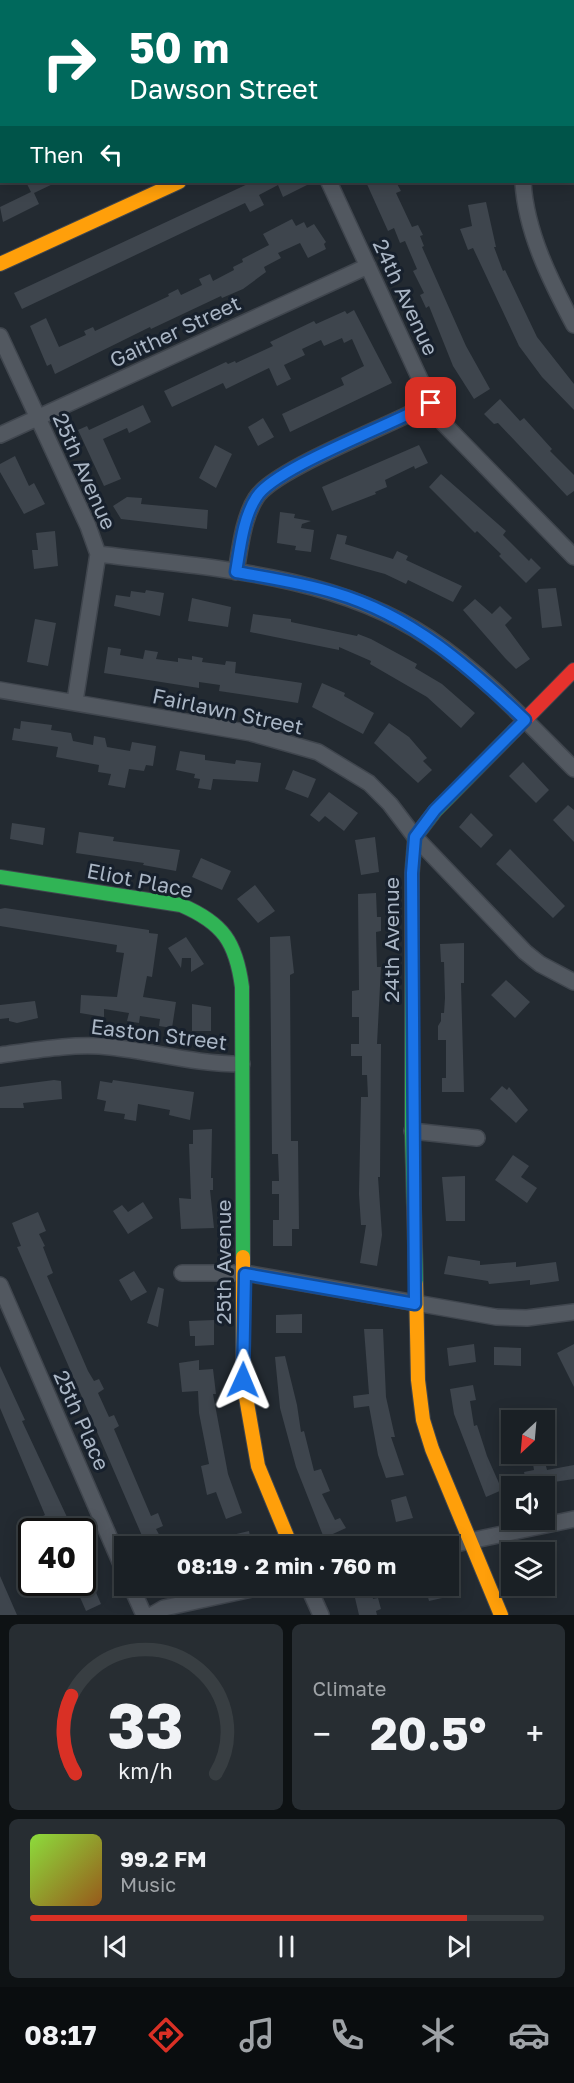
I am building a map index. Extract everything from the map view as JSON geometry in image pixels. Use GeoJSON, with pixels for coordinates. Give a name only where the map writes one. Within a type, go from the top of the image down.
{"type":"FeatureCollection","features":[{"type":"Feature","properties":{"kind":"street"},"geometry":{"type":"LineString","coordinates":[[0,264],[177,183]]}},
{"type":"Feature","properties":{"kind":"street","name":"24th Avenue"},"geometry":{"type":"LineString","coordinates":[[329,183],[431,403],[444,424],[458,441],[574,557]]}},
{"type":"Feature","properties":{"kind":"street"},"geometry":{"type":"LineString","coordinates":[[523,183],[524,204],[536,244],[574,325]]}},
{"type":"Feature","properties":{"kind":"street","name":"Gaither Street"},"geometry":{"type":"LineString","coordinates":[[0,435],[368,266]]}},
{"type":"Feature","properties":{"kind":"street","name":"25th Avenue"},"geometry":{"type":"LineString","coordinates":[[0,336],[98,554],[75,701]]}},
{"type":"Feature","properties":{"kind":"street"},"geometry":{"type":"LineString","coordinates":[[236,572],[254,500],[264,487],[298,467],[397,422],[431,403]]}},
{"type":"Feature","properties":{"kind":"street"},"geometry":{"type":"LineString","coordinates":[[98,554],[236,572],[336,593],[401,622],[428,637],[473,671],[574,769]]}},
{"type":"Feature","properties":{"kind":"street"},"geometry":{"type":"LineString","coordinates":[[415,837],[435,810],[574,670]]}},
{"type":"Feature","properties":{"kind":"street","name":"Fairlawn Street"},"geometry":{"type":"LineString","coordinates":[[0,690],[75,701],[251,733],[318,752],[369,783],[390,804],[415,837],[525,952],[540,964],[574,982]]}},
{"type":"Feature","properties":{"kind":"street","name":"24th Avenue"},"geometry":{"type":"LineString","coordinates":[[415,837],[412,873],[412,1131],[418,1380],[423,1420],[432,1449],[501,1615]]}},
{"type":"Feature","properties":{"kind":"street","name":"Eliot Place"},"geometry":{"type":"LineString","coordinates":[[0,877],[181,905],[201,913],[224,931],[238,958],[242,1005]]}},
{"type":"Feature","properties":{"kind":"street","name":"25th Avenue"},"geometry":{"type":"LineString","coordinates":[[242,1005],[245,1274],[243,1380],[249,1426],[258,1466],[287,1536]]}},
{"type":"Feature","properties":{"kind":"street","name":"Easton Street"},"geometry":{"type":"LineString","coordinates":[[0,1054],[75,1046],[110,1047],[206,1064],[242,1064]]}},
{"type":"Feature","properties":{"kind":"street"},"geometry":{"type":"LineString","coordinates":[[412,1131],[477,1138]]}},
{"type":"Feature","properties":{"kind":"street"},"geometry":{"type":"LineString","coordinates":[[182,1273],[245,1274],[496,1317],[527,1318],[574,1312]]}},
{"type":"Feature","properties":{"kind":"street","name":"25th Place"},"geometry":{"type":"LineString","coordinates":[[0,1285],[114,1548]]}},
{"type":"Feature","properties":{"kind":"street"},"geometry":{"type":"LineString","coordinates":[[459,1544],[574,1519]]}},
{"type":"Feature","properties":{"kind":"street"},"geometry":{"type":"LineString","coordinates":[[135,1596],[144,1615]]}},
{"type":"Feature","properties":{"kind":"street"},"geometry":{"type":"LineString","coordinates":[[152,1615],[164,1608],[219,1596]]}},
{"type":"Feature","properties":{"kind":"street"},"geometry":{"type":"LineString","coordinates":[[312,1596],[321,1615]]}},
{"type":"Feature","properties":{"kind":"building"},"geometry":{"type":"Polygon","coordinates":[[[26,183],[55,183],[34,193],[39,204],[3,222],[0,207],[31,192],[26,183]]]}},
{"type":"Feature","properties":{"kind":"building"},"geometry":{"type":"Polygon","coordinates":[[[250,183],[311,183],[283,197],[278,185],[259,195],[264,205],[250,212],[245,203],[22,309],[14,293],[250,183]]]}},
{"type":"Feature","properties":{"kind":"building"},"geometry":{"type":"Polygon","coordinates":[[[366,183],[397,183],[401,191],[396,193],[412,227],[418,225],[423,235],[420,236],[424,246],[422,247],[466,346],[490,389],[474,399],[453,366],[429,306],[426,308],[420,295],[424,293],[413,271],[417,269],[405,241],[400,243],[394,228],[388,231],[366,183]]]}},
{"type":"Feature","properties":{"kind":"building"},"geometry":{"type":"Polygon","coordinates":[[[486,202],[496,247],[494,247],[503,271],[505,270],[537,337],[574,384],[574,410],[542,377],[519,346],[473,248],[468,250],[460,229],[472,226],[468,205],[486,202]]]}},
{"type":"Feature","properties":{"kind":"building"},"geometry":{"type":"Polygon","coordinates":[[[292,219],[296,226],[304,222],[307,228],[314,224],[326,242],[324,244],[326,249],[308,258],[300,243],[278,253],[281,258],[264,267],[266,272],[243,289],[222,298],[221,296],[151,329],[150,327],[55,374],[51,364],[47,366],[30,326],[46,318],[59,347],[86,335],[84,331],[93,327],[95,331],[169,296],[168,294],[178,289],[181,295],[202,285],[199,279],[210,274],[213,281],[234,270],[233,267],[243,262],[242,259],[269,245],[263,234],[292,219]]]}},
{"type":"Feature","properties":{"kind":"building"},"geometry":{"type":"Polygon","coordinates":[[[354,310],[392,383],[290,432],[282,414],[344,385],[341,378],[364,366],[352,339],[344,343],[342,338],[324,346],[321,340],[302,349],[305,355],[284,365],[291,379],[277,386],[269,368],[226,389],[223,383],[172,407],[164,391],[226,362],[228,364],[235,361],[236,363],[273,346],[270,342],[314,321],[316,324],[345,311],[347,314],[354,310]]]}},
{"type":"Feature","properties":{"kind":"building"},"geometry":{"type":"Polygon","coordinates":[[[500,399],[520,421],[524,418],[552,449],[550,451],[574,475],[574,491],[567,496],[498,423],[494,424],[484,414],[500,399]]]}},
{"type":"Feature","properties":{"kind":"building"},"geometry":{"type":"Polygon","coordinates":[[[143,405],[151,422],[129,433],[127,428],[103,439],[121,479],[104,486],[78,430],[87,426],[89,430],[143,405]]]}},
{"type":"Feature","properties":{"kind":"building"},"geometry":{"type":"Polygon","coordinates":[[[263,418],[274,437],[258,446],[248,427],[263,418]]]}},
{"type":"Feature","properties":{"kind":"building"},"geometry":{"type":"Polygon","coordinates":[[[215,445],[232,454],[216,488],[199,478],[215,445]]]}},
{"type":"Feature","properties":{"kind":"building"},"geometry":{"type":"Polygon","coordinates":[[[419,445],[428,463],[415,469],[414,466],[385,480],[387,487],[375,492],[376,494],[332,511],[322,487],[419,445]]]}},
{"type":"Feature","properties":{"kind":"building"},"geometry":{"type":"Polygon","coordinates":[[[15,456],[29,486],[34,483],[45,504],[24,514],[0,472],[0,464],[15,456]]]}},
{"type":"Feature","properties":{"kind":"building"},"geometry":{"type":"Polygon","coordinates":[[[441,474],[506,531],[503,535],[529,561],[531,558],[541,568],[526,583],[499,556],[501,554],[477,531],[475,533],[429,487],[441,474]]]}},
{"type":"Feature","properties":{"kind":"building"},"geometry":{"type":"Polygon","coordinates":[[[127,497],[142,498],[141,504],[208,510],[207,529],[121,519],[113,506],[127,497]]]}},
{"type":"Feature","properties":{"kind":"building"},"geometry":{"type":"Polygon","coordinates":[[[280,512],[295,514],[294,518],[311,521],[302,524],[301,528],[314,530],[311,552],[295,550],[296,546],[277,543],[280,512]]]}},
{"type":"Feature","properties":{"kind":"building"},"geometry":{"type":"Polygon","coordinates":[[[55,531],[58,566],[34,569],[32,550],[38,550],[36,533],[55,531]]]}},
{"type":"Feature","properties":{"kind":"building"},"geometry":{"type":"Polygon","coordinates":[[[337,534],[347,536],[345,544],[393,559],[397,551],[408,556],[406,560],[462,586],[453,602],[408,580],[406,584],[385,574],[330,559],[337,534]]]}},
{"type":"Feature","properties":{"kind":"building"},"geometry":{"type":"Polygon","coordinates":[[[556,588],[562,626],[542,628],[538,589],[556,588]]]}},
{"type":"Feature","properties":{"kind":"building"},"geometry":{"type":"Polygon","coordinates":[[[146,590],[164,593],[160,616],[114,606],[116,595],[130,597],[131,591],[145,593],[146,590]]]}},
{"type":"Feature","properties":{"kind":"building"},"geometry":{"type":"Polygon","coordinates":[[[192,598],[231,607],[228,627],[188,621],[192,598]]]}},
{"type":"Feature","properties":{"kind":"building"},"geometry":{"type":"Polygon","coordinates":[[[475,599],[492,614],[500,606],[512,618],[505,625],[530,659],[516,669],[505,658],[463,610],[475,599]]]}},
{"type":"Feature","properties":{"kind":"building"},"geometry":{"type":"Polygon","coordinates":[[[253,614],[291,619],[291,622],[357,636],[358,634],[371,639],[417,664],[415,668],[442,684],[475,713],[461,728],[427,697],[370,664],[371,661],[339,647],[339,650],[250,632],[253,614]]]}},
{"type":"Feature","properties":{"kind":"building"},"geometry":{"type":"Polygon","coordinates":[[[35,619],[56,623],[48,666],[27,662],[35,619]]]}},
{"type":"Feature","properties":{"kind":"building"},"geometry":{"type":"Polygon","coordinates":[[[108,647],[121,649],[120,655],[143,659],[145,650],[158,652],[156,659],[178,662],[178,658],[192,660],[192,656],[203,658],[202,662],[225,665],[226,661],[236,662],[235,673],[302,683],[298,703],[219,691],[220,685],[199,682],[199,688],[104,673],[108,647]]]}},
{"type":"Feature","properties":{"kind":"building"},"geometry":{"type":"Polygon","coordinates":[[[322,683],[345,693],[344,696],[374,713],[363,734],[312,707],[322,683]]]}},
{"type":"Feature","properties":{"kind":"building"},"geometry":{"type":"Polygon","coordinates":[[[21,721],[52,725],[51,730],[71,733],[73,741],[93,745],[94,736],[105,738],[107,747],[130,751],[132,742],[156,746],[153,766],[146,765],[144,771],[129,769],[125,788],[108,785],[111,774],[98,772],[99,765],[56,757],[58,747],[12,740],[14,728],[20,729],[21,721]]]}},
{"type":"Feature","properties":{"kind":"building"},"geometry":{"type":"Polygon","coordinates":[[[389,723],[409,737],[427,758],[423,761],[432,770],[418,783],[374,743],[389,723]]]}},
{"type":"Feature","properties":{"kind":"building"},"geometry":{"type":"Polygon","coordinates":[[[180,751],[205,755],[205,760],[235,764],[236,760],[261,763],[258,782],[213,779],[211,790],[198,788],[200,779],[194,778],[195,774],[176,770],[180,751]]]}},
{"type":"Feature","properties":{"kind":"building"},"geometry":{"type":"Polygon","coordinates":[[[523,762],[549,790],[536,803],[509,776],[523,762]]]}},
{"type":"Feature","properties":{"kind":"building"},"geometry":{"type":"Polygon","coordinates":[[[293,770],[316,779],[308,798],[285,789],[293,770]]]}},
{"type":"Feature","properties":{"kind":"building"},"geometry":{"type":"Polygon","coordinates":[[[329,792],[358,813],[344,831],[325,816],[319,822],[310,815],[329,792]]]}},
{"type":"Feature","properties":{"kind":"building"},"geometry":{"type":"Polygon","coordinates":[[[568,805],[574,810],[574,842],[553,820],[568,805]]]}},
{"type":"Feature","properties":{"kind":"building"},"geometry":{"type":"Polygon","coordinates":[[[471,813],[493,835],[481,848],[459,827],[471,813]]]}},
{"type":"Feature","properties":{"kind":"building"},"geometry":{"type":"Polygon","coordinates":[[[12,823],[45,828],[43,845],[10,839],[12,823]]]}},
{"type":"Feature","properties":{"kind":"building"},"geometry":{"type":"Polygon","coordinates":[[[79,832],[114,837],[113,841],[180,850],[176,871],[143,865],[144,863],[76,853],[79,832]]]}},
{"type":"Feature","properties":{"kind":"building"},"geometry":{"type":"Polygon","coordinates":[[[375,837],[379,872],[361,875],[355,840],[375,837]]]}},
{"type":"Feature","properties":{"kind":"building"},"geometry":{"type":"Polygon","coordinates":[[[510,849],[565,906],[553,918],[496,864],[510,849]]]}},
{"type":"Feature","properties":{"kind":"building"},"geometry":{"type":"Polygon","coordinates":[[[201,858],[231,871],[222,890],[192,877],[201,858]]]}},
{"type":"Feature","properties":{"kind":"building"},"geometry":{"type":"Polygon","coordinates":[[[255,885],[275,911],[258,923],[237,899],[255,885]]]}},
{"type":"Feature","properties":{"kind":"building"},"geometry":{"type":"Polygon","coordinates":[[[376,893],[377,917],[381,917],[381,931],[376,932],[377,967],[381,967],[377,1044],[381,1044],[380,1177],[378,1177],[382,1235],[377,1266],[360,1263],[366,1225],[361,1225],[359,1194],[361,1097],[368,1097],[367,1075],[362,1075],[362,1056],[351,1056],[351,1044],[359,1044],[359,1017],[352,1017],[352,991],[359,990],[358,894],[376,893]]]}},
{"type":"Feature","properties":{"kind":"building"},"geometry":{"type":"Polygon","coordinates":[[[0,909],[149,930],[149,933],[158,934],[152,977],[147,976],[143,997],[176,1002],[172,1028],[159,1026],[160,1019],[140,1016],[139,1023],[127,1021],[129,1013],[104,1009],[104,1017],[80,1013],[81,995],[117,997],[124,953],[116,952],[117,945],[0,926],[0,909]]]}},
{"type":"Feature","properties":{"kind":"building"},"geometry":{"type":"Polygon","coordinates":[[[290,936],[294,973],[290,975],[291,1141],[298,1141],[299,1229],[292,1229],[292,1246],[273,1246],[273,1220],[279,1220],[279,1194],[272,1194],[272,1181],[279,1181],[278,1154],[272,1154],[270,937],[290,936]]]}},
{"type":"Feature","properties":{"kind":"building"},"geometry":{"type":"Polygon","coordinates":[[[186,937],[204,964],[191,972],[191,958],[182,958],[181,968],[168,948],[186,937]]]}},
{"type":"Feature","properties":{"kind":"building"},"geometry":{"type":"Polygon","coordinates":[[[464,943],[464,983],[461,983],[464,1092],[442,1092],[442,1078],[446,1078],[446,1040],[438,1040],[438,1026],[441,1013],[444,1013],[445,998],[444,962],[441,962],[440,944],[464,943]]]}},
{"type":"Feature","properties":{"kind":"building"},"geometry":{"type":"Polygon","coordinates":[[[506,980],[530,1002],[515,1018],[491,995],[506,980]]]}},
{"type":"Feature","properties":{"kind":"building"},"geometry":{"type":"Polygon","coordinates":[[[35,1001],[38,1018],[17,1023],[9,1021],[9,1018],[0,1019],[0,1005],[35,1001]]]}},
{"type":"Feature","properties":{"kind":"building"},"geometry":{"type":"Polygon","coordinates":[[[192,1004],[211,1007],[211,1031],[192,1031],[192,1004]]]}},
{"type":"Feature","properties":{"kind":"building"},"geometry":{"type":"Polygon","coordinates":[[[113,1080],[194,1092],[190,1120],[169,1115],[170,1110],[138,1104],[136,1121],[124,1119],[125,1114],[104,1111],[106,1101],[97,1099],[100,1081],[112,1083],[113,1080]]]}},
{"type":"Feature","properties":{"kind":"building"},"geometry":{"type":"Polygon","coordinates":[[[61,1081],[62,1099],[23,1103],[24,1108],[0,1108],[0,1087],[61,1081]]]}},
{"type":"Feature","properties":{"kind":"building"},"geometry":{"type":"Polygon","coordinates":[[[502,1086],[507,1090],[509,1087],[528,1110],[516,1123],[490,1099],[502,1086]]]}},
{"type":"Feature","properties":{"kind":"building"},"geometry":{"type":"Polygon","coordinates":[[[212,1129],[211,1178],[213,1178],[213,1190],[210,1190],[214,1228],[181,1229],[179,1198],[191,1199],[189,1144],[193,1144],[193,1130],[212,1129]]]}},
{"type":"Feature","properties":{"kind":"building"},"geometry":{"type":"Polygon","coordinates":[[[513,1155],[529,1166],[521,1177],[537,1188],[527,1203],[495,1180],[513,1155]]]}},
{"type":"Feature","properties":{"kind":"building"},"geometry":{"type":"Polygon","coordinates":[[[465,1176],[465,1221],[446,1221],[442,1177],[465,1176]]]}},
{"type":"Feature","properties":{"kind":"building"},"geometry":{"type":"Polygon","coordinates":[[[143,1202],[153,1218],[128,1234],[113,1211],[122,1205],[128,1212],[143,1202]]]}},
{"type":"Feature","properties":{"kind":"building"},"geometry":{"type":"Polygon","coordinates":[[[38,1212],[46,1231],[39,1234],[53,1273],[47,1276],[88,1371],[94,1381],[99,1379],[104,1389],[98,1393],[109,1417],[114,1415],[119,1426],[114,1429],[151,1516],[158,1513],[163,1526],[156,1529],[160,1536],[142,1536],[17,1247],[21,1246],[12,1223],[38,1212]]]}},
{"type":"Feature","properties":{"kind":"building"},"geometry":{"type":"Polygon","coordinates":[[[448,1256],[480,1261],[480,1265],[516,1262],[516,1267],[556,1262],[559,1281],[530,1285],[530,1280],[489,1284],[488,1281],[444,1274],[448,1256]]]}},
{"type":"Feature","properties":{"kind":"building"},"geometry":{"type":"Polygon","coordinates":[[[134,1271],[147,1292],[131,1301],[119,1280],[134,1271]]]}},
{"type":"Feature","properties":{"kind":"building"},"geometry":{"type":"Polygon","coordinates":[[[158,1287],[164,1289],[158,1327],[147,1323],[158,1287]]]}},
{"type":"Feature","properties":{"kind":"building"},"geometry":{"type":"Polygon","coordinates":[[[302,1314],[302,1333],[276,1333],[276,1315],[302,1314]]]}},
{"type":"Feature","properties":{"kind":"building"},"geometry":{"type":"Polygon","coordinates":[[[214,1320],[214,1345],[195,1346],[195,1336],[190,1336],[189,1321],[214,1320]]]}},
{"type":"Feature","properties":{"kind":"building"},"geometry":{"type":"Polygon","coordinates":[[[364,1329],[383,1329],[386,1397],[395,1437],[391,1437],[404,1475],[386,1478],[378,1455],[369,1406],[354,1408],[353,1396],[369,1394],[364,1329]]]}},
{"type":"Feature","properties":{"kind":"building"},"geometry":{"type":"Polygon","coordinates":[[[474,1344],[476,1362],[449,1366],[447,1348],[474,1344]]]}},
{"type":"Feature","properties":{"kind":"building"},"geometry":{"type":"Polygon","coordinates":[[[574,1344],[574,1387],[557,1353],[574,1344]]]}},
{"type":"Feature","properties":{"kind":"building"},"geometry":{"type":"Polygon","coordinates":[[[494,1347],[521,1348],[521,1366],[494,1365],[494,1347]]]}},
{"type":"Feature","properties":{"kind":"building"},"geometry":{"type":"Polygon","coordinates":[[[285,1356],[301,1432],[304,1431],[314,1471],[321,1469],[330,1491],[322,1494],[335,1520],[340,1518],[346,1528],[328,1536],[323,1536],[296,1467],[280,1408],[275,1357],[285,1356]]]}},
{"type":"Feature","properties":{"kind":"building"},"geometry":{"type":"Polygon","coordinates":[[[199,1360],[199,1370],[213,1369],[216,1394],[213,1394],[228,1474],[242,1513],[226,1519],[216,1492],[207,1495],[201,1466],[209,1464],[199,1413],[198,1391],[182,1392],[179,1363],[199,1360]]]}},
{"type":"Feature","properties":{"kind":"building"},"geometry":{"type":"Polygon","coordinates":[[[0,1366],[25,1420],[22,1421],[67,1518],[39,1518],[45,1515],[0,1408],[0,1366]]]}},
{"type":"Feature","properties":{"kind":"building"},"geometry":{"type":"Polygon","coordinates":[[[473,1385],[476,1400],[470,1401],[474,1426],[477,1425],[501,1488],[501,1490],[486,1497],[454,1414],[450,1389],[473,1385]]]}},
{"type":"Feature","properties":{"kind":"building"},"geometry":{"type":"Polygon","coordinates":[[[533,1464],[546,1464],[547,1470],[574,1465],[574,1479],[555,1482],[555,1476],[525,1476],[524,1472],[534,1470],[533,1464]]]}},
{"type":"Feature","properties":{"kind":"building"},"geometry":{"type":"Polygon","coordinates":[[[406,1496],[413,1518],[396,1522],[391,1500],[406,1496]]]}},
{"type":"Feature","properties":{"kind":"building"},"geometry":{"type":"Polygon","coordinates":[[[249,1531],[250,1536],[232,1536],[249,1531]]]}},
{"type":"Feature","properties":{"kind":"building"},"geometry":{"type":"Polygon","coordinates":[[[0,1576],[17,1615],[0,1615],[0,1576]]]}},
{"type":"Feature","properties":{"kind":"building"},"geometry":{"type":"Polygon","coordinates":[[[96,1592],[101,1604],[86,1611],[79,1596],[96,1596],[96,1592]]]}},
{"type":"Feature","properties":{"kind":"building"},"geometry":{"type":"Polygon","coordinates":[[[372,1596],[373,1599],[378,1598],[381,1609],[376,1611],[377,1615],[359,1615],[355,1598],[372,1596]]]}},
{"type":"Feature","properties":{"kind":"building"},"geometry":{"type":"Polygon","coordinates":[[[428,1596],[451,1596],[429,1601],[428,1596]]]}},
{"type":"Feature","properties":{"kind":"traffic: fast"},"geometry":{"type":"LineString","coordinates":[[416,1284],[412,1131],[412,873],[415,837],[435,811],[514,731]]}},
{"type":"Feature","properties":{"kind":"traffic: fast"},"geometry":{"type":"LineString","coordinates":[[0,877],[181,905],[207,919],[225,936],[236,958],[242,987],[243,1257]]}},
{"type":"Feature","properties":{"kind":"traffic: slow"},"geometry":{"type":"LineString","coordinates":[[0,264],[177,183]]}},
{"type":"Feature","properties":{"kind":"traffic: slow"},"geometry":{"type":"LineString","coordinates":[[243,1257],[243,1380],[258,1466],[287,1536]]}},
{"type":"Feature","properties":{"kind":"traffic: slow"},"geometry":{"type":"LineString","coordinates":[[416,1284],[418,1380],[423,1420],[432,1449],[501,1615]]}},
{"type":"Feature","properties":{"kind":"traffic: jam"},"geometry":{"type":"LineString","coordinates":[[514,731],[574,670]]}},
{"type":"Feature","properties":{"kind":"route"},"geometry":{"type":"LineString","coordinates":[[243,1380],[245,1274],[415,1304],[412,1131],[412,873],[415,837],[435,810],[525,720],[465,665],[428,637],[401,622],[336,593],[236,572],[240,549],[254,500],[264,487],[276,478],[397,422],[431,403]]}}]}
